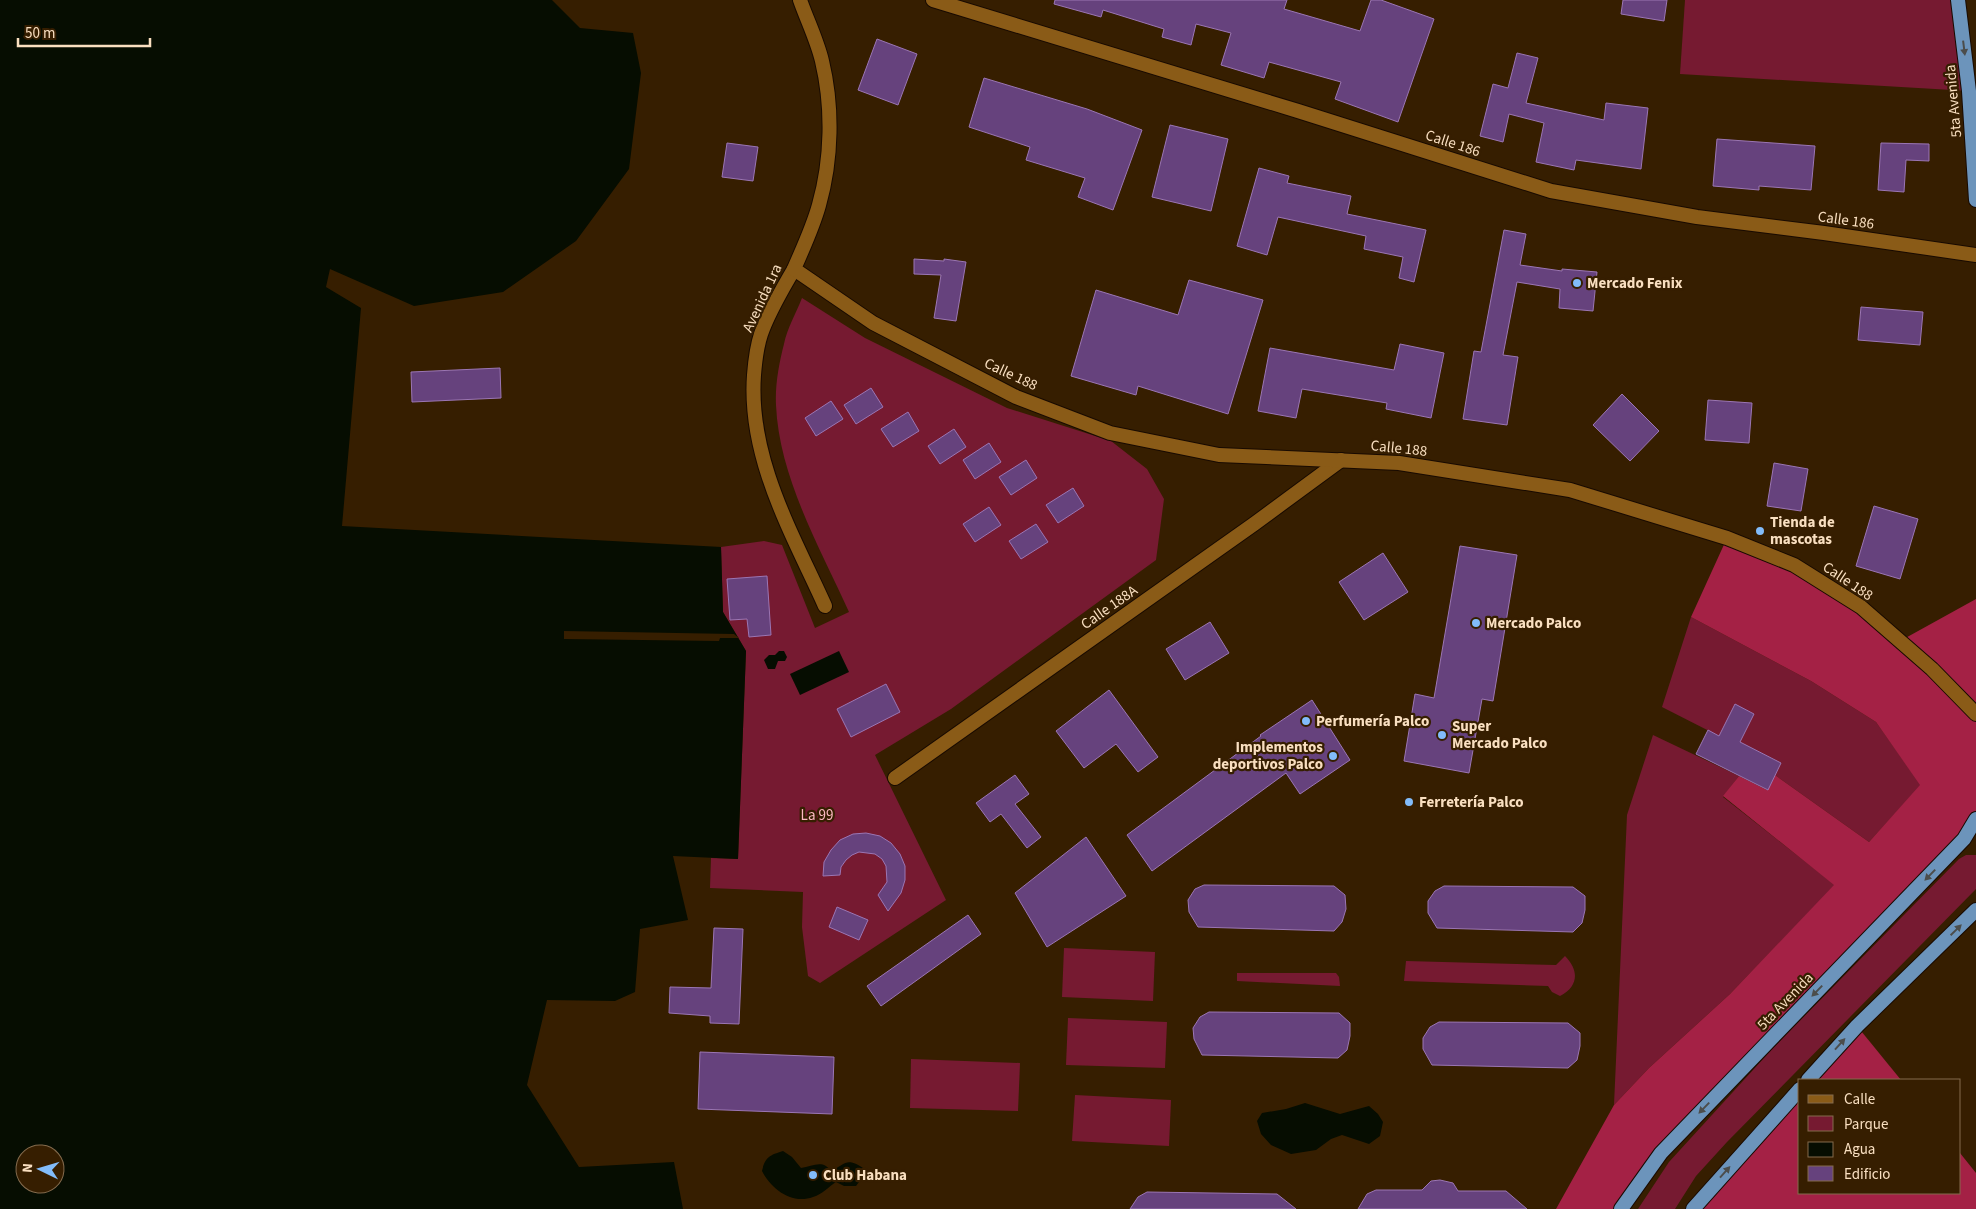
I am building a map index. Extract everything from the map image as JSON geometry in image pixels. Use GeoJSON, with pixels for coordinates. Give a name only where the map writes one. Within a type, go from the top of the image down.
{"type":"FeatureCollection","features":[{"type":"Feature","properties":{"kind":"highway","name":"5ta Avenida"},"geometry":{"type":"LineString","coordinates":[[1958,0],[1969,91],[1976,200]]}},
{"type":"Feature","properties":{"kind":"highway","name":"5ta Avenida"},"geometry":{"type":"LineString","coordinates":[[1621,1209],[1661,1153],[1964,840],[1976,819]]}},
{"type":"Feature","properties":{"kind":"highway"},"geometry":{"type":"LineString","coordinates":[[1964,840],[1976,831]]}},
{"type":"Feature","properties":{"kind":"highway"},"geometry":{"type":"LineString","coordinates":[[1809,1079],[1857,1026],[1976,910]]}},
{"type":"Feature","properties":{"kind":"highway"},"geometry":{"type":"LineString","coordinates":[[1693,1209],[1798,1091]]}},
{"type":"Feature","properties":{"kind":"street","name":"Avenida 1ra"},"geometry":{"type":"LineString","coordinates":[[800,0],[822,59],[828,88],[828,148],[825,179],[819,206],[794,269],[776,300],[760,335],[752,397],[756,430],[775,496],[825,606]]}},
{"type":"Feature","properties":{"kind":"street","name":"Calle 186"},"geometry":{"type":"LineString","coordinates":[[933,0],[1298,110],[1551,191],[1697,217],[1824,232],[1976,255]]}},
{"type":"Feature","properties":{"kind":"street","name":"Calle 188"},"geometry":{"type":"LineString","coordinates":[[794,269],[873,323],[1016,397],[1110,432],[1219,455],[1400,463],[1570,490],[1726,538],[1794,565],[1861,607],[1932,669],[1976,714]]}},
{"type":"Feature","properties":{"kind":"street","name":"Calle 188A"},"geometry":{"type":"LineString","coordinates":[[894,778],[1246,530],[1341,460]]}},
{"type":"Feature","properties":{"kind":"green space"},"geometry":{"type":"Polygon","coordinates":[[[1685,0],[1958,0],[1969,91],[1680,74],[1685,0]]]}},
{"type":"Feature","properties":{"kind":"green space","name":"La 99"},"geometry":{"type":"Polygon","coordinates":[[[802,298],[865,338],[1007,408],[1111,441],[1147,469],[1164,499],[1156,560],[951,709],[875,755],[946,900],[820,983],[808,976],[802,927],[803,892],[710,888],[711,858],[738,859],[746,651],[723,612],[721,547],[764,541],[782,545],[815,628],[849,612],[803,512],[785,459],[779,432],[776,397],[779,366],[787,333],[802,298]]]}},
{"type":"Feature","properties":{"kind":"green space"},"geometry":{"type":"Polygon","coordinates":[[[1691,617],[1811,681],[1876,722],[1921,785],[1869,842],[1775,775],[1781,763],[1740,742],[1754,714],[1735,705],[1719,736],[1662,707],[1691,617]]]}},
{"type":"Feature","properties":{"kind":"green space"},"geometry":{"type":"Polygon","coordinates":[[[1653,735],[1739,776],[1723,797],[1835,885],[1730,994],[1649,1068],[1614,1105],[1627,815],[1653,735]]]}},
{"type":"Feature","properties":{"kind":"green space"},"geometry":{"type":"Polygon","coordinates":[[[1966,855],[1976,855],[1976,889],[1727,1142],[1696,1176],[1675,1209],[1638,1209],[1669,1162],[1774,1047],[1959,859],[1966,855]]]}},
{"type":"Feature","properties":{"kind":"green space"},"geometry":{"type":"Polygon","coordinates":[[[1064,948],[1155,952],[1153,1001],[1062,997],[1064,948]]]}},
{"type":"Feature","properties":{"kind":"green space"},"geometry":{"type":"Polygon","coordinates":[[[1565,956],[1573,967],[1575,978],[1571,988],[1560,996],[1552,992],[1548,986],[1404,981],[1406,961],[1556,965],[1565,956]]]}},
{"type":"Feature","properties":{"kind":"green space"},"geometry":{"type":"Polygon","coordinates":[[[1237,973],[1336,973],[1339,977],[1340,986],[1237,981],[1237,973]]]}},
{"type":"Feature","properties":{"kind":"green space"},"geometry":{"type":"Polygon","coordinates":[[[1068,1018],[1167,1022],[1165,1068],[1066,1065],[1068,1018]]]}},
{"type":"Feature","properties":{"kind":"green space"},"geometry":{"type":"Polygon","coordinates":[[[911,1059],[1020,1063],[1018,1111],[910,1108],[911,1059]]]}},
{"type":"Feature","properties":{"kind":"green space"},"geometry":{"type":"Polygon","coordinates":[[[1075,1095],[1171,1100],[1169,1146],[1072,1141],[1075,1095]]]}},
{"type":"Feature","properties":{"kind":"shaded area"},"geometry":{"type":"Polygon","coordinates":[[[1727,538],[1794,565],[1900,641],[1976,599],[1976,819],[1661,1153],[1622,1209],[1556,1209],[1614,1105],[1649,1068],[1730,994],[1834,885],[1723,796],[1739,776],[1767,790],[1775,775],[1869,842],[1920,785],[1876,722],[1811,681],[1691,617],[1727,538]]]}},
{"type":"Feature","properties":{"kind":"shaded area"},"geometry":{"type":"Polygon","coordinates":[[[1857,1026],[1900,1079],[1809,1079],[1857,1026]]]}},
{"type":"Feature","properties":{"kind":"shaded area"},"geometry":{"type":"Polygon","coordinates":[[[1798,1091],[1798,1194],[1961,1194],[1961,1154],[1976,1173],[1976,1209],[1695,1209],[1798,1091]]]}},
{"type":"Feature","properties":{"kind":"water"},"geometry":{"type":"Polygon","coordinates":[[[0,0],[552,0],[580,28],[633,33],[641,73],[629,169],[576,241],[503,292],[414,306],[330,269],[326,287],[361,308],[342,526],[721,547],[723,612],[746,651],[738,859],[673,856],[688,920],[640,929],[635,992],[615,1001],[547,1000],[527,1085],[579,1167],[674,1162],[683,1209],[0,1209],[0,0]]]}},
{"type":"Feature","properties":{"kind":"water"},"geometry":{"type":"Polygon","coordinates":[[[779,651],[784,651],[787,657],[785,661],[778,661],[775,669],[768,669],[764,660],[769,655],[775,655],[779,651]]]}},
{"type":"Feature","properties":{"kind":"water"},"geometry":{"type":"Polygon","coordinates":[[[839,651],[849,672],[800,695],[790,674],[839,651]]]}},
{"type":"Feature","properties":{"kind":"water"},"geometry":{"type":"Polygon","coordinates":[[[1305,1103],[1340,1114],[1369,1106],[1378,1114],[1383,1122],[1380,1136],[1369,1144],[1342,1135],[1331,1139],[1316,1150],[1291,1154],[1271,1145],[1261,1134],[1257,1121],[1262,1113],[1286,1109],[1305,1103]]]}},
{"type":"Feature","properties":{"kind":"water","name":"Club Habana"},"geometry":{"type":"Polygon","coordinates":[[[783,1151],[792,1157],[801,1168],[821,1164],[828,1167],[831,1171],[846,1163],[853,1163],[863,1168],[862,1178],[856,1186],[844,1186],[836,1182],[817,1196],[805,1199],[790,1197],[771,1184],[762,1171],[769,1157],[783,1151]]]}},
{"type":"Feature","properties":{"kind":"pier"},"geometry":{"type":"Polygon","coordinates":[[[564,631],[734,634],[739,638],[720,638],[719,641],[564,639],[564,631]]]}},
{"type":"Feature","properties":{"kind":"building"},"geometry":{"type":"Polygon","coordinates":[[[1055,0],[1287,0],[1284,9],[1360,31],[1371,0],[1381,0],[1434,19],[1398,122],[1335,99],[1341,82],[1269,62],[1264,78],[1221,65],[1231,33],[1196,24],[1191,45],[1162,37],[1164,29],[1103,10],[1101,17],[1054,4],[1055,0]]]}},
{"type":"Feature","properties":{"kind":"building"},"geometry":{"type":"Polygon","coordinates":[[[1623,0],[1667,0],[1664,21],[1621,14],[1623,0]]]}},
{"type":"Feature","properties":{"kind":"building"},"geometry":{"type":"Polygon","coordinates":[[[877,39],[917,54],[898,105],[858,90],[877,39]]]}},
{"type":"Feature","properties":{"kind":"building"},"geometry":{"type":"Polygon","coordinates":[[[1517,53],[1538,58],[1526,103],[1604,120],[1606,103],[1648,108],[1641,169],[1576,160],[1574,170],[1536,162],[1544,123],[1509,114],[1503,142],[1480,136],[1493,84],[1508,88],[1517,53]]]}},
{"type":"Feature","properties":{"kind":"building"},"geometry":{"type":"Polygon","coordinates":[[[984,78],[1087,109],[1142,130],[1113,210],[1078,197],[1085,178],[1026,160],[1030,147],[969,127],[984,78]]]}},
{"type":"Feature","properties":{"kind":"building"},"geometry":{"type":"Polygon","coordinates":[[[1170,125],[1228,139],[1211,211],[1152,197],[1170,125]]]}},
{"type":"Feature","properties":{"kind":"building"},"geometry":{"type":"Polygon","coordinates":[[[1717,139],[1815,146],[1811,190],[1759,186],[1759,190],[1713,186],[1717,139]]]}},
{"type":"Feature","properties":{"kind":"building"},"geometry":{"type":"Polygon","coordinates":[[[727,143],[758,147],[753,181],[722,177],[727,143]]]}},
{"type":"Feature","properties":{"kind":"building"},"geometry":{"type":"Polygon","coordinates":[[[1881,143],[1929,144],[1929,161],[1906,160],[1904,192],[1878,190],[1881,143]]]}},
{"type":"Feature","properties":{"kind":"building"},"geometry":{"type":"Polygon","coordinates":[[[1259,168],[1289,176],[1287,183],[1351,196],[1347,214],[1426,230],[1414,282],[1399,278],[1403,257],[1364,249],[1366,236],[1278,217],[1267,255],[1237,246],[1259,168]]]}},
{"type":"Feature","properties":{"kind":"building"},"geometry":{"type":"Polygon","coordinates":[[[1504,230],[1526,234],[1520,265],[1562,271],[1562,269],[1597,272],[1593,311],[1559,308],[1560,289],[1517,282],[1503,355],[1518,357],[1507,425],[1463,419],[1474,351],[1481,352],[1504,230]]]}},
{"type":"Feature","properties":{"kind":"building"},"geometry":{"type":"Polygon","coordinates":[[[914,259],[944,261],[944,259],[966,262],[956,321],[934,318],[941,275],[914,274],[914,259]]]}},
{"type":"Feature","properties":{"kind":"building"},"geometry":{"type":"Polygon","coordinates":[[[1189,280],[1263,300],[1228,414],[1138,386],[1136,395],[1071,376],[1096,290],[1178,315],[1189,280]]]}},
{"type":"Feature","properties":{"kind":"building"},"geometry":{"type":"Polygon","coordinates":[[[1861,307],[1923,312],[1920,345],[1858,340],[1861,307]]]}},
{"type":"Feature","properties":{"kind":"building"},"geometry":{"type":"Polygon","coordinates":[[[1400,344],[1444,353],[1431,418],[1386,409],[1387,403],[1302,389],[1296,418],[1258,411],[1270,348],[1394,370],[1400,344]]]}},
{"type":"Feature","properties":{"kind":"building"},"geometry":{"type":"Polygon","coordinates":[[[500,368],[501,398],[412,402],[411,372],[500,368]]]}},
{"type":"Feature","properties":{"kind":"building"},"geometry":{"type":"Polygon","coordinates":[[[871,388],[883,407],[856,424],[844,405],[871,388]]]}},
{"type":"Feature","properties":{"kind":"building"},"geometry":{"type":"Polygon","coordinates":[[[1622,394],[1659,431],[1630,461],[1593,425],[1622,394]]]}},
{"type":"Feature","properties":{"kind":"building"},"geometry":{"type":"Polygon","coordinates":[[[1708,400],[1752,403],[1749,443],[1705,440],[1708,400]]]}},
{"type":"Feature","properties":{"kind":"building"},"geometry":{"type":"Polygon","coordinates":[[[831,401],[843,419],[816,436],[805,418],[831,401]]]}},
{"type":"Feature","properties":{"kind":"building"},"geometry":{"type":"Polygon","coordinates":[[[908,412],[919,431],[893,447],[881,429],[908,412]]]}},
{"type":"Feature","properties":{"kind":"building"},"geometry":{"type":"Polygon","coordinates":[[[954,429],[966,447],[940,464],[928,446],[954,429]]]}},
{"type":"Feature","properties":{"kind":"building"},"geometry":{"type":"Polygon","coordinates":[[[989,443],[1001,462],[975,479],[963,460],[989,443]]]}},
{"type":"Feature","properties":{"kind":"building"},"geometry":{"type":"Polygon","coordinates":[[[1026,460],[1037,478],[1011,495],[999,477],[1026,460]]]}},
{"type":"Feature","properties":{"kind":"building"},"geometry":{"type":"Polygon","coordinates":[[[1774,463],[1808,469],[1801,511],[1767,506],[1774,463]]]}},
{"type":"Feature","properties":{"kind":"building"},"geometry":{"type":"Polygon","coordinates":[[[1073,488],[1084,506],[1058,523],[1046,505],[1073,488]]]}},
{"type":"Feature","properties":{"kind":"building"},"geometry":{"type":"Polygon","coordinates":[[[1874,506],[1918,519],[1900,579],[1856,566],[1874,506]]]}},
{"type":"Feature","properties":{"kind":"building"},"geometry":{"type":"Polygon","coordinates":[[[989,507],[1001,525],[975,542],[963,524],[989,507]]]}},
{"type":"Feature","properties":{"kind":"building"},"geometry":{"type":"Polygon","coordinates":[[[1036,524],[1048,542],[1021,559],[1009,541],[1036,524]]]}},
{"type":"Feature","properties":{"kind":"building","name":"Mercado Palco"},"geometry":{"type":"Polygon","coordinates":[[[1460,546],[1517,555],[1493,701],[1482,699],[1469,773],[1404,761],[1415,694],[1434,698],[1460,546]]]}},
{"type":"Feature","properties":{"kind":"building"},"geometry":{"type":"Polygon","coordinates":[[[1383,553],[1408,592],[1364,620],[1339,582],[1383,553]]]}},
{"type":"Feature","properties":{"kind":"building"},"geometry":{"type":"Polygon","coordinates":[[[767,576],[771,635],[749,637],[747,619],[730,620],[727,579],[767,576]]]}},
{"type":"Feature","properties":{"kind":"building"},"geometry":{"type":"Polygon","coordinates":[[[1210,622],[1229,653],[1185,680],[1166,649],[1210,622]]]}},
{"type":"Feature","properties":{"kind":"building"},"geometry":{"type":"Polygon","coordinates":[[[886,684],[900,712],[851,737],[837,709],[886,684]]]}},
{"type":"Feature","properties":{"kind":"building"},"geometry":{"type":"Polygon","coordinates":[[[1109,690],[1158,757],[1138,772],[1116,744],[1084,768],[1056,731],[1109,690]]]}},
{"type":"Feature","properties":{"kind":"building"},"geometry":{"type":"Polygon","coordinates":[[[1312,700],[1350,760],[1300,794],[1286,773],[1152,871],[1127,835],[1260,735],[1312,700]]]}},
{"type":"Feature","properties":{"kind":"building"},"geometry":{"type":"Polygon","coordinates":[[[1735,704],[1754,714],[1740,742],[1781,763],[1768,790],[1696,754],[1708,730],[1719,736],[1735,704]]]}},
{"type":"Feature","properties":{"kind":"building"},"geometry":{"type":"Polygon","coordinates":[[[1015,775],[1029,794],[1015,804],[1041,837],[1027,848],[1001,814],[990,822],[976,803],[1015,775]]]}},
{"type":"Feature","properties":{"kind":"building"},"geometry":{"type":"Polygon","coordinates":[[[866,833],[880,836],[891,843],[900,854],[905,866],[905,880],[901,893],[888,911],[878,895],[887,882],[886,866],[882,859],[875,854],[859,852],[846,860],[841,867],[840,875],[823,876],[824,862],[840,840],[853,834],[866,833]]]}},
{"type":"Feature","properties":{"kind":"building"},"geometry":{"type":"Polygon","coordinates":[[[1086,837],[1126,896],[1047,947],[1015,893],[1086,837]]]}},
{"type":"Feature","properties":{"kind":"building"},"geometry":{"type":"Polygon","coordinates":[[[1204,885],[1334,886],[1345,895],[1346,909],[1342,922],[1334,931],[1198,927],[1189,912],[1188,900],[1195,889],[1204,885]]]}},
{"type":"Feature","properties":{"kind":"building"},"geometry":{"type":"Polygon","coordinates":[[[1444,886],[1573,887],[1585,896],[1585,910],[1582,923],[1573,932],[1437,928],[1428,913],[1428,901],[1435,891],[1444,886]]]}},
{"type":"Feature","properties":{"kind":"building"},"geometry":{"type":"Polygon","coordinates":[[[837,907],[868,920],[859,940],[829,927],[837,907]]]}},
{"type":"Feature","properties":{"kind":"building"},"geometry":{"type":"Polygon","coordinates":[[[968,915],[981,934],[881,1006],[867,986],[968,915]]]}},
{"type":"Feature","properties":{"kind":"building"},"geometry":{"type":"Polygon","coordinates":[[[714,928],[743,929],[739,1024],[710,1023],[710,1016],[669,1013],[670,987],[711,988],[714,928]]]}},
{"type":"Feature","properties":{"kind":"building"},"geometry":{"type":"Polygon","coordinates":[[[1209,1012],[1339,1013],[1350,1023],[1347,1050],[1338,1058],[1202,1055],[1194,1039],[1193,1028],[1200,1017],[1209,1012]]]}},
{"type":"Feature","properties":{"kind":"building"},"geometry":{"type":"Polygon","coordinates":[[[1439,1022],[1568,1023],[1580,1033],[1577,1060],[1568,1068],[1432,1065],[1423,1049],[1423,1038],[1430,1027],[1439,1022]]]}},
{"type":"Feature","properties":{"kind":"building"},"geometry":{"type":"Polygon","coordinates":[[[700,1052],[834,1057],[832,1114],[698,1109],[700,1052]]]}},
{"type":"Feature","properties":{"kind":"building"},"geometry":{"type":"Polygon","coordinates":[[[1440,1180],[1453,1183],[1458,1191],[1506,1191],[1527,1209],[1358,1209],[1367,1194],[1376,1190],[1422,1190],[1431,1181],[1440,1180]]]}},
{"type":"Feature","properties":{"kind":"building"},"geometry":{"type":"Polygon","coordinates":[[[1147,1192],[1277,1194],[1296,1209],[1130,1209],[1138,1197],[1147,1192]]]}},
{"type":"Feature","properties":{"kind":"place","name":"Mercado Fenix"},"geometry":{"type":"Point","coordinates":[1577,283]}},
{"type":"Feature","properties":{"kind":"place","name":"Tienda de mascotas"},"geometry":{"type":"Point","coordinates":[1760,531]}},
{"type":"Feature","properties":{"kind":"place","name":"Mercado Palco"},"geometry":{"type":"Point","coordinates":[1476,623]}},
{"type":"Feature","properties":{"kind":"place","name":"Perfumería Palco"},"geometry":{"type":"Point","coordinates":[1306,721]}},
{"type":"Feature","properties":{"kind":"place","name":"Super Mercado Palco"},"geometry":{"type":"Point","coordinates":[1442,735]}},
{"type":"Feature","properties":{"kind":"place","name":"Implementos deportivos Palco"},"geometry":{"type":"Point","coordinates":[1333,756]}},
{"type":"Feature","properties":{"kind":"place","name":"Ferretería Palco"},"geometry":{"type":"Point","coordinates":[1409,802]}},
{"type":"Feature","properties":{"kind":"place","name":"Club Habana"},"geometry":{"type":"Point","coordinates":[813,1175]}}]}
